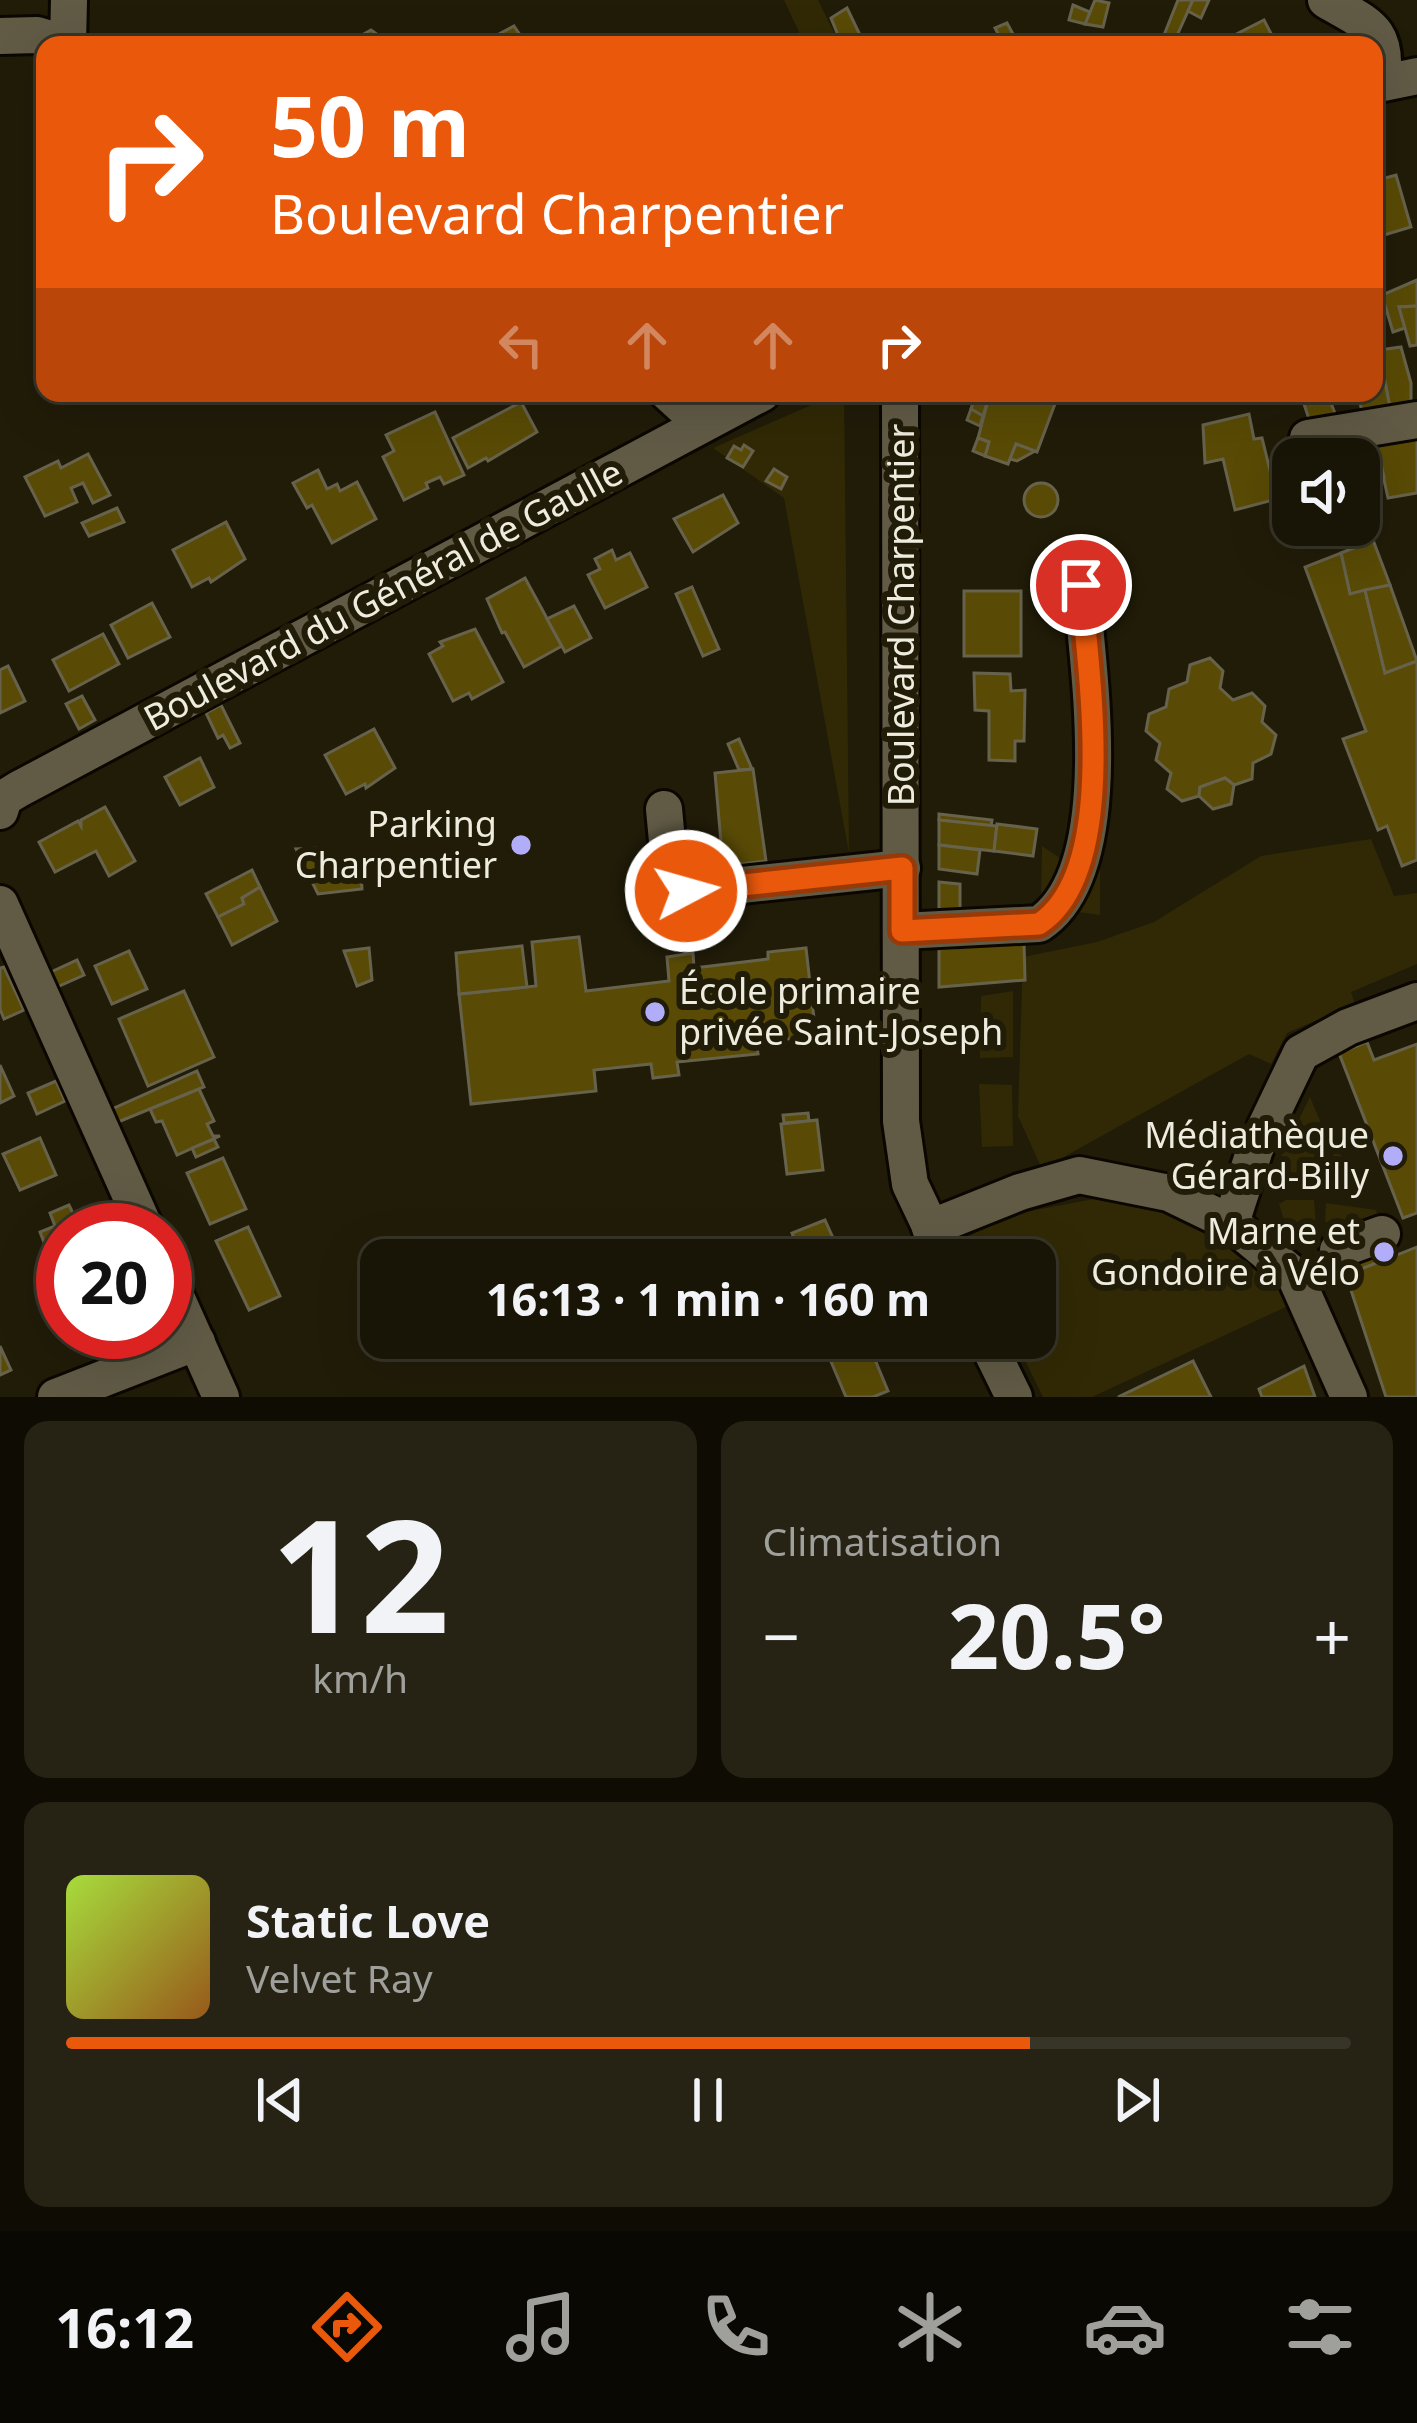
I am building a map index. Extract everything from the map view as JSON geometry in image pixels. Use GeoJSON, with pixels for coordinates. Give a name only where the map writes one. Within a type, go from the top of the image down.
{"type":"FeatureCollection","features":[{"type":"Feature","properties":{"kind":"street"},"geometry":{"type":"LineString","coordinates":[[69,0],[69,36]]}},
{"type":"Feature","properties":{"kind":"street"},"geometry":{"type":"LineString","coordinates":[[1326,0],[1377,36]]}},
{"type":"Feature","properties":{"kind":"street"},"geometry":{"type":"LineString","coordinates":[[0,36],[41,36]]}},
{"type":"Feature","properties":{"kind":"street"},"geometry":{"type":"LineString","coordinates":[[1383,40],[1389,71],[1417,100]]}},
{"type":"Feature","properties":{"kind":"street"},"geometry":{"type":"LineString","coordinates":[[678,402],[702,424]]}},
{"type":"Feature","properties":{"kind":"street","name":"Boulevard du Général de Gaulle"},"geometry":{"type":"LineString","coordinates":[[2,802],[745,402]]}},
{"type":"Feature","properties":{"kind":"street","name":"Boulevard Charpentier"},"geometry":{"type":"LineString","coordinates":[[900,402],[904,1154],[910,1184],[936,1239]]}},
{"type":"Feature","properties":{"kind":"street"},"geometry":{"type":"LineString","coordinates":[[1308,438],[1417,420]]}},
{"type":"Feature","properties":{"kind":"street"},"geometry":{"type":"LineString","coordinates":[[902,931],[1039,924],[1052,915],[1077,878],[1094,767],[1081,585]]}},
{"type":"Feature","properties":{"kind":"street"},"geometry":{"type":"LineString","coordinates":[[664,809],[670,873],[686,891],[902,868]]}},
{"type":"Feature","properties":{"kind":"street"},"geometry":{"type":"LineString","coordinates":[[0,904],[134,1203]]}},
{"type":"Feature","properties":{"kind":"street"},"geometry":{"type":"LineString","coordinates":[[1231,1222],[1255,1149],[1301,1053],[1348,1027],[1417,1001]]}},
{"type":"Feature","properties":{"kind":"street"},"geometry":{"type":"LineString","coordinates":[[946,1239],[1020,1192],[1078,1175],[1169,1193],[1315,1264],[1349,1397]]}},
{"type":"Feature","properties":{"kind":"street"},"geometry":{"type":"LineString","coordinates":[[1315,1264],[1382,1234]]}},
{"type":"Feature","properties":{"kind":"street"},"geometry":{"type":"LineString","coordinates":[[192,1331],[221,1397]]}},
{"type":"Feature","properties":{"kind":"street"},"geometry":{"type":"LineString","coordinates":[[56,1397],[197,1342]]}},
{"type":"Feature","properties":{"kind":"street"},"geometry":{"type":"LineString","coordinates":[[995,1359],[1014,1397]]}},
{"type":"Feature","properties":{"kind":"shaded area"},"geometry":{"type":"Polygon","coordinates":[[[784,0],[818,0],[836,36],[801,36],[784,0]]]}},
{"type":"Feature","properties":{"kind":"shaded area"},"geometry":{"type":"Polygon","coordinates":[[[818,402],[844,402],[849,853],[784,498],[713,448],[818,402]]]}},
{"type":"Feature","properties":{"kind":"shaded area"},"geometry":{"type":"Polygon","coordinates":[[[1371,839],[1394,896],[1417,893],[1417,964],[1351,992],[1355,1004],[1287,1033],[1271,1064],[1249,1054],[1042,1169],[1018,1116],[1023,957],[1097,942],[1154,922],[1261,856],[1371,839]]]}},
{"type":"Feature","properties":{"kind":"shaded area"},"geometry":{"type":"Polygon","coordinates":[[[1042,846],[1067,863],[1041,903],[1042,846]]]}},
{"type":"Feature","properties":{"kind":"shaded area"},"geometry":{"type":"Polygon","coordinates":[[[1100,855],[1100,915],[1071,911],[1100,855]]]}},
{"type":"Feature","properties":{"kind":"shaded area"},"geometry":{"type":"Polygon","coordinates":[[[1013,991],[1013,1057],[980,1058],[981,996],[1013,991]]]}},
{"type":"Feature","properties":{"kind":"shaded area"},"geometry":{"type":"Polygon","coordinates":[[[979,1084],[1012,1085],[1013,1146],[982,1147],[979,1084]]]}},
{"type":"Feature","properties":{"kind":"shaded area"},"geometry":{"type":"Polygon","coordinates":[[[1310,1097],[1325,1133],[1316,1181],[1273,1182],[1272,1174],[1310,1097]]]}},
{"type":"Feature","properties":{"kind":"shaded area"},"geometry":{"type":"Polygon","coordinates":[[[1335,1148],[1369,1192],[1331,1188],[1327,1181],[1335,1148]]]}},
{"type":"Feature","properties":{"kind":"shaded area"},"geometry":{"type":"Polygon","coordinates":[[[1110,1196],[1177,1206],[1274,1273],[1292,1304],[1092,1397],[1043,1397],[1024,1359],[1056,1359],[1056,1239],[965,1238],[1014,1214],[1110,1196]]]}},
{"type":"Feature","properties":{"kind":"shaded area"},"geometry":{"type":"Polygon","coordinates":[[[1314,1200],[1316,1226],[1325,1245],[1310,1250],[1287,1229],[1279,1204],[1314,1200]]]}},
{"type":"Feature","properties":{"kind":"shaded area"},"geometry":{"type":"Polygon","coordinates":[[[1326,1203],[1376,1210],[1380,1225],[1334,1236],[1325,1220],[1326,1203]]]}},
{"type":"Feature","properties":{"kind":"building"},"geometry":{"type":"Polygon","coordinates":[[[1095,0],[1109,3],[1103,27],[1085,24],[1095,0]]]}},
{"type":"Feature","properties":{"kind":"building"},"geometry":{"type":"Polygon","coordinates":[[[1178,0],[1193,0],[1177,36],[1164,36],[1178,0]]]}},
{"type":"Feature","properties":{"kind":"building"},"geometry":{"type":"Polygon","coordinates":[[[1193,0],[1209,0],[1201,18],[1188,11],[1193,0]]]}},
{"type":"Feature","properties":{"kind":"building"},"geometry":{"type":"Polygon","coordinates":[[[1073,5],[1090,12],[1085,24],[1069,20],[1073,5]]]}},
{"type":"Feature","properties":{"kind":"building"},"geometry":{"type":"Polygon","coordinates":[[[847,8],[861,36],[838,36],[831,18],[847,8]]]}},
{"type":"Feature","properties":{"kind":"building"},"geometry":{"type":"Polygon","coordinates":[[[1264,20],[1272,36],[1233,36],[1264,20]]]}},
{"type":"Feature","properties":{"kind":"building"},"geometry":{"type":"Polygon","coordinates":[[[1007,23],[1014,36],[999,36],[995,28],[1007,23]]]}},
{"type":"Feature","properties":{"kind":"building"},"geometry":{"type":"Polygon","coordinates":[[[514,26],[521,36],[495,36],[514,26]]]}},
{"type":"Feature","properties":{"kind":"building"},"geometry":{"type":"Polygon","coordinates":[[[1396,175],[1411,227],[1383,235],[1383,179],[1396,175]]]}},
{"type":"Feature","properties":{"kind":"building"},"geometry":{"type":"Polygon","coordinates":[[[1417,280],[1417,306],[1399,307],[1405,328],[1393,332],[1383,295],[1417,280]]]}},
{"type":"Feature","properties":{"kind":"building"},"geometry":{"type":"Polygon","coordinates":[[[1417,306],[1417,345],[1410,346],[1399,307],[1417,306]]]}},
{"type":"Feature","properties":{"kind":"building"},"geometry":{"type":"Polygon","coordinates":[[[1401,347],[1411,383],[1411,410],[1391,413],[1383,349],[1401,347]]]}},
{"type":"Feature","properties":{"kind":"building"},"geometry":{"type":"Polygon","coordinates":[[[1383,372],[1391,413],[1363,417],[1360,402],[1383,402],[1383,372]]]}},
{"type":"Feature","properties":{"kind":"building"},"geometry":{"type":"Polygon","coordinates":[[[521,402],[537,432],[468,468],[453,438],[521,402]]]}},
{"type":"Feature","properties":{"kind":"building"},"geometry":{"type":"Polygon","coordinates":[[[973,402],[987,402],[983,416],[971,409],[973,402]]]}},
{"type":"Feature","properties":{"kind":"building"},"geometry":{"type":"Polygon","coordinates":[[[988,402],[1056,402],[1037,452],[1016,444],[1008,464],[985,456],[989,442],[978,438],[988,402]]]}},
{"type":"Feature","properties":{"kind":"building"},"geometry":{"type":"Polygon","coordinates":[[[1303,402],[1331,402],[1338,421],[1311,425],[1303,402]]]}},
{"type":"Feature","properties":{"kind":"building"},"geometry":{"type":"Polygon","coordinates":[[[971,409],[983,416],[980,426],[967,420],[971,409]]]}},
{"type":"Feature","properties":{"kind":"building"},"geometry":{"type":"Polygon","coordinates":[[[435,412],[464,475],[444,484],[440,477],[404,500],[383,457],[394,451],[386,435],[435,412]]]}},
{"type":"Feature","properties":{"kind":"building"},"geometry":{"type":"Polygon","coordinates":[[[1249,414],[1254,439],[1262,438],[1272,500],[1235,510],[1223,459],[1205,463],[1203,425],[1249,414]]]}},
{"type":"Feature","properties":{"kind":"building"},"geometry":{"type":"Polygon","coordinates":[[[1417,436],[1417,493],[1388,498],[1380,442],[1417,436]]]}},
{"type":"Feature","properties":{"kind":"building"},"geometry":{"type":"Polygon","coordinates":[[[978,438],[989,442],[985,456],[973,451],[978,438]]]}},
{"type":"Feature","properties":{"kind":"building"},"geometry":{"type":"Polygon","coordinates":[[[1016,444],[1035,451],[1017,461],[1010,459],[1016,444]]]}},
{"type":"Feature","properties":{"kind":"building"},"geometry":{"type":"Polygon","coordinates":[[[744,445],[753,451],[743,467],[727,458],[734,446],[741,450],[744,445]]]}},
{"type":"Feature","properties":{"kind":"building"},"geometry":{"type":"Polygon","coordinates":[[[88,454],[110,495],[93,503],[83,483],[71,488],[77,502],[45,516],[25,477],[58,461],[61,468],[88,454]]]}},
{"type":"Feature","properties":{"kind":"building"},"geometry":{"type":"Polygon","coordinates":[[[774,469],[787,477],[781,489],[766,481],[774,469]]]}},
{"type":"Feature","properties":{"kind":"building"},"geometry":{"type":"Polygon","coordinates":[[[318,470],[327,489],[337,484],[340,491],[357,482],[376,519],[332,543],[312,505],[307,508],[293,483],[318,470]]]}},
{"type":"Feature","properties":{"kind":"building"},"geometry":{"type":"Polygon","coordinates":[[[1041,483],[1053,488],[1058,500],[1053,512],[1041,517],[1029,512],[1024,500],[1029,488],[1041,483]]]}},
{"type":"Feature","properties":{"kind":"building"},"geometry":{"type":"Polygon","coordinates":[[[723,495],[738,523],[693,552],[674,519],[723,495]]]}},
{"type":"Feature","properties":{"kind":"building"},"geometry":{"type":"Polygon","coordinates":[[[117,508],[124,522],[89,536],[82,523],[117,508]]]}},
{"type":"Feature","properties":{"kind":"building"},"geometry":{"type":"Polygon","coordinates":[[[226,522],[245,559],[211,582],[209,578],[192,587],[173,550],[226,522]]]}},
{"type":"Feature","properties":{"kind":"building"},"geometry":{"type":"Polygon","coordinates":[[[1375,546],[1390,585],[1350,594],[1341,553],[1375,546]]]}},
{"type":"Feature","properties":{"kind":"building"},"geometry":{"type":"Polygon","coordinates":[[[612,550],[616,560],[630,553],[647,587],[605,608],[588,575],[600,569],[595,559],[612,550]]]}},
{"type":"Feature","properties":{"kind":"building"},"geometry":{"type":"Polygon","coordinates":[[[1341,553],[1350,594],[1365,590],[1385,673],[1417,661],[1417,860],[1402,866],[1387,826],[1378,830],[1343,739],[1366,731],[1305,567],[1341,553]]]}},
{"type":"Feature","properties":{"kind":"building"},"geometry":{"type":"Polygon","coordinates":[[[525,578],[562,646],[524,667],[487,599],[525,578]]]}},
{"type":"Feature","properties":{"kind":"building"},"geometry":{"type":"Polygon","coordinates":[[[1390,585],[1417,661],[1385,673],[1365,590],[1390,585]]]}},
{"type":"Feature","properties":{"kind":"building"},"geometry":{"type":"Polygon","coordinates":[[[692,587],[719,649],[703,656],[676,594],[692,587]]]}},
{"type":"Feature","properties":{"kind":"building"},"geometry":{"type":"Polygon","coordinates":[[[964,591],[1021,591],[1021,656],[964,656],[964,591]]]}},
{"type":"Feature","properties":{"kind":"building"},"geometry":{"type":"Polygon","coordinates":[[[152,603],[170,637],[128,658],[111,625],[152,603]]]}},
{"type":"Feature","properties":{"kind":"building"},"geometry":{"type":"Polygon","coordinates":[[[574,606],[591,638],[565,652],[547,619],[574,606]]]}},
{"type":"Feature","properties":{"kind":"building"},"geometry":{"type":"Polygon","coordinates":[[[475,629],[503,682],[472,699],[469,693],[453,701],[429,654],[443,646],[440,642],[475,629]]]}},
{"type":"Feature","properties":{"kind":"building"},"geometry":{"type":"Polygon","coordinates":[[[103,634],[119,664],[69,691],[53,660],[103,634]]]}},
{"type":"Feature","properties":{"kind":"building"},"geometry":{"type":"Polygon","coordinates":[[[1210,658],[1223,671],[1220,688],[1233,700],[1252,693],[1265,706],[1262,722],[1276,735],[1271,754],[1253,763],[1252,779],[1234,785],[1225,778],[1200,787],[1199,796],[1182,801],[1167,789],[1171,773],[1156,760],[1160,743],[1146,731],[1149,714],[1166,707],[1169,689],[1187,682],[1190,665],[1210,658]]]}},
{"type":"Feature","properties":{"kind":"building"},"geometry":{"type":"Polygon","coordinates":[[[8,666],[25,701],[0,713],[0,670],[8,666]]]}},
{"type":"Feature","properties":{"kind":"building"},"geometry":{"type":"Polygon","coordinates":[[[974,673],[1010,674],[1011,691],[1025,690],[1024,741],[1015,741],[1015,761],[989,760],[989,711],[975,710],[974,673]]]}},
{"type":"Feature","properties":{"kind":"building"},"geometry":{"type":"Polygon","coordinates":[[[82,696],[95,720],[79,729],[66,704],[82,696]]]}},
{"type":"Feature","properties":{"kind":"building"},"geometry":{"type":"Polygon","coordinates":[[[221,705],[240,743],[230,748],[223,735],[218,738],[206,713],[221,705]]]}},
{"type":"Feature","properties":{"kind":"building"},"geometry":{"type":"Polygon","coordinates":[[[374,729],[395,768],[366,788],[365,784],[346,794],[325,755],[374,729]]]}},
{"type":"Feature","properties":{"kind":"building"},"geometry":{"type":"Polygon","coordinates":[[[739,739],[752,769],[739,770],[728,744],[739,739]]]}},
{"type":"Feature","properties":{"kind":"building"},"geometry":{"type":"Polygon","coordinates":[[[200,758],[214,787],[180,805],[165,777],[200,758]]]}},
{"type":"Feature","properties":{"kind":"building"},"geometry":{"type":"Polygon","coordinates":[[[753,769],[766,861],[723,866],[715,773],[753,769]]]}},
{"type":"Feature","properties":{"kind":"building"},"geometry":{"type":"Polygon","coordinates":[[[1225,778],[1234,785],[1231,804],[1213,809],[1199,796],[1200,787],[1225,778]]]}},
{"type":"Feature","properties":{"kind":"building"},"geometry":{"type":"Polygon","coordinates":[[[105,807],[135,861],[109,876],[96,851],[55,872],[39,842],[78,821],[81,826],[81,820],[105,807]]]}},
{"type":"Feature","properties":{"kind":"building"},"geometry":{"type":"Polygon","coordinates":[[[939,814],[992,820],[991,826],[939,820],[939,814]]]}},
{"type":"Feature","properties":{"kind":"building"},"geometry":{"type":"Polygon","coordinates":[[[939,820],[997,826],[994,851],[939,845],[939,820]]]}},
{"type":"Feature","properties":{"kind":"building"},"geometry":{"type":"Polygon","coordinates":[[[997,824],[1037,829],[1033,856],[994,851],[997,824]]]}},
{"type":"Feature","properties":{"kind":"building"},"geometry":{"type":"Polygon","coordinates":[[[939,845],[980,850],[977,874],[939,869],[939,845]]]}},
{"type":"Feature","properties":{"kind":"building"},"geometry":{"type":"Polygon","coordinates":[[[322,848],[323,861],[359,858],[360,872],[310,878],[296,849],[322,848]]]}},
{"type":"Feature","properties":{"kind":"building"},"geometry":{"type":"Polygon","coordinates":[[[252,870],[260,887],[242,898],[244,904],[218,917],[206,894],[252,870]]]}},
{"type":"Feature","properties":{"kind":"building"},"geometry":{"type":"Polygon","coordinates":[[[361,872],[362,889],[318,894],[310,878],[361,872]]]}},
{"type":"Feature","properties":{"kind":"building"},"geometry":{"type":"Polygon","coordinates":[[[939,882],[960,884],[960,909],[939,911],[939,882]]]}},
{"type":"Feature","properties":{"kind":"building"},"geometry":{"type":"Polygon","coordinates":[[[260,887],[277,921],[232,945],[218,917],[244,904],[242,898],[260,887]]]}},
{"type":"Feature","properties":{"kind":"building"},"geometry":{"type":"Polygon","coordinates":[[[579,937],[586,991],[669,981],[667,957],[693,953],[694,968],[768,959],[768,952],[806,948],[816,1036],[778,1040],[777,1030],[755,1032],[758,1054],[677,1062],[679,1075],[653,1078],[651,1064],[594,1070],[596,1091],[471,1104],[459,994],[536,986],[532,942],[579,937]]]}},
{"type":"Feature","properties":{"kind":"building"},"geometry":{"type":"Polygon","coordinates":[[[1024,942],[1025,980],[939,987],[939,949],[1024,942]]]}},
{"type":"Feature","properties":{"kind":"building"},"geometry":{"type":"Polygon","coordinates":[[[522,946],[527,987],[459,994],[456,953],[522,946]]]}},
{"type":"Feature","properties":{"kind":"building"},"geometry":{"type":"Polygon","coordinates":[[[369,948],[372,980],[357,986],[344,951],[369,948]]]}},
{"type":"Feature","properties":{"kind":"building"},"geometry":{"type":"Polygon","coordinates":[[[129,951],[147,989],[112,1004],[95,966],[129,951]]]}},
{"type":"Feature","properties":{"kind":"building"},"geometry":{"type":"Polygon","coordinates":[[[77,960],[84,975],[57,987],[51,972],[77,960]]]}},
{"type":"Feature","properties":{"kind":"building"},"geometry":{"type":"Polygon","coordinates":[[[4,967],[24,1010],[4,1019],[0,968],[4,967]]]}},
{"type":"Feature","properties":{"kind":"building"},"geometry":{"type":"Polygon","coordinates":[[[184,991],[214,1057],[148,1086],[119,1019],[184,991]]]}},
{"type":"Feature","properties":{"kind":"building"},"geometry":{"type":"Polygon","coordinates":[[[777,1030],[777,1038],[756,1040],[755,1032],[777,1030]]]}},
{"type":"Feature","properties":{"kind":"building"},"geometry":{"type":"Polygon","coordinates":[[[1367,1042],[1374,1060],[1417,1044],[1417,1213],[1403,1218],[1339,1053],[1367,1042]]]}},
{"type":"Feature","properties":{"kind":"building"},"geometry":{"type":"Polygon","coordinates":[[[0,1065],[14,1096],[0,1103],[0,1065]]]}},
{"type":"Feature","properties":{"kind":"building"},"geometry":{"type":"Polygon","coordinates":[[[197,1071],[204,1087],[118,1122],[112,1109],[197,1071]]]}},
{"type":"Feature","properties":{"kind":"building"},"geometry":{"type":"Polygon","coordinates":[[[56,1081],[65,1101],[37,1114],[28,1093],[56,1081]]]}},
{"type":"Feature","properties":{"kind":"building"},"geometry":{"type":"Polygon","coordinates":[[[199,1089],[214,1121],[207,1124],[213,1136],[220,1136],[177,1155],[162,1121],[156,1122],[150,1109],[199,1089]]]}},
{"type":"Feature","properties":{"kind":"building"},"geometry":{"type":"Polygon","coordinates":[[[808,1113],[809,1121],[784,1123],[783,1115],[808,1113]]]}},
{"type":"Feature","properties":{"kind":"building"},"geometry":{"type":"Polygon","coordinates":[[[817,1120],[823,1170],[787,1174],[781,1124],[817,1120]]]}},
{"type":"Feature","properties":{"kind":"building"},"geometry":{"type":"Polygon","coordinates":[[[40,1138],[56,1175],[20,1190],[3,1154],[40,1138]]]}},
{"type":"Feature","properties":{"kind":"building"},"geometry":{"type":"Polygon","coordinates":[[[214,1139],[218,1147],[196,1157],[192,1148],[214,1139]]]}},
{"type":"Feature","properties":{"kind":"building"},"geometry":{"type":"Polygon","coordinates":[[[223,1158],[246,1209],[210,1224],[187,1173],[223,1158]]]}},
{"type":"Feature","properties":{"kind":"building"},"geometry":{"type":"Polygon","coordinates":[[[825,1220],[834,1239],[794,1239],[792,1233],[825,1220]]]}},
{"type":"Feature","properties":{"kind":"building"},"geometry":{"type":"Polygon","coordinates":[[[248,1227],[280,1296],[249,1310],[216,1241],[248,1227]]]}},
{"type":"Feature","properties":{"kind":"building"},"geometry":{"type":"Polygon","coordinates":[[[1386,1242],[1390,1258],[1346,1275],[1340,1259],[1386,1242]]]}},
{"type":"Feature","properties":{"kind":"building"},"geometry":{"type":"Polygon","coordinates":[[[1417,1247],[1417,1397],[1386,1397],[1346,1275],[1417,1247]]]}},
{"type":"Feature","properties":{"kind":"building"},"geometry":{"type":"Polygon","coordinates":[[[0,1346],[11,1370],[0,1375],[0,1346]]]}},
{"type":"Feature","properties":{"kind":"building"},"geometry":{"type":"Polygon","coordinates":[[[830,1359],[875,1359],[888,1391],[873,1397],[846,1397],[830,1359]]]}},
{"type":"Feature","properties":{"kind":"building"},"geometry":{"type":"Polygon","coordinates":[[[1193,1361],[1211,1397],[1118,1397],[1193,1361]]]}},
{"type":"Feature","properties":{"kind":"building"},"geometry":{"type":"Polygon","coordinates":[[[1304,1366],[1315,1397],[1262,1397],[1259,1389],[1304,1366]]]}},
{"type":"Feature","properties":{"kind":"place","name":"Parking Charpentier"},"geometry":{"type":"Point","coordinates":[521,845]}},
{"type":"Feature","properties":{"kind":"place","name":"École primaire privée Saint-Joseph"},"geometry":{"type":"Point","coordinates":[655,1012]}},
{"type":"Feature","properties":{"kind":"place","name":"Médiathèque Gérard-Billy"},"geometry":{"type":"Point","coordinates":[1393,1156]}},
{"type":"Feature","properties":{"kind":"place","name":"Marne et Gondoire à Vélo"},"geometry":{"type":"Point","coordinates":[1384,1252]}},
{"type":"Feature","properties":{"kind":"route"},"geometry":{"type":"LineString","coordinates":[[686,891],[902,868],[902,931],[1039,924],[1052,915],[1077,878],[1094,767],[1081,585]]}}]}
